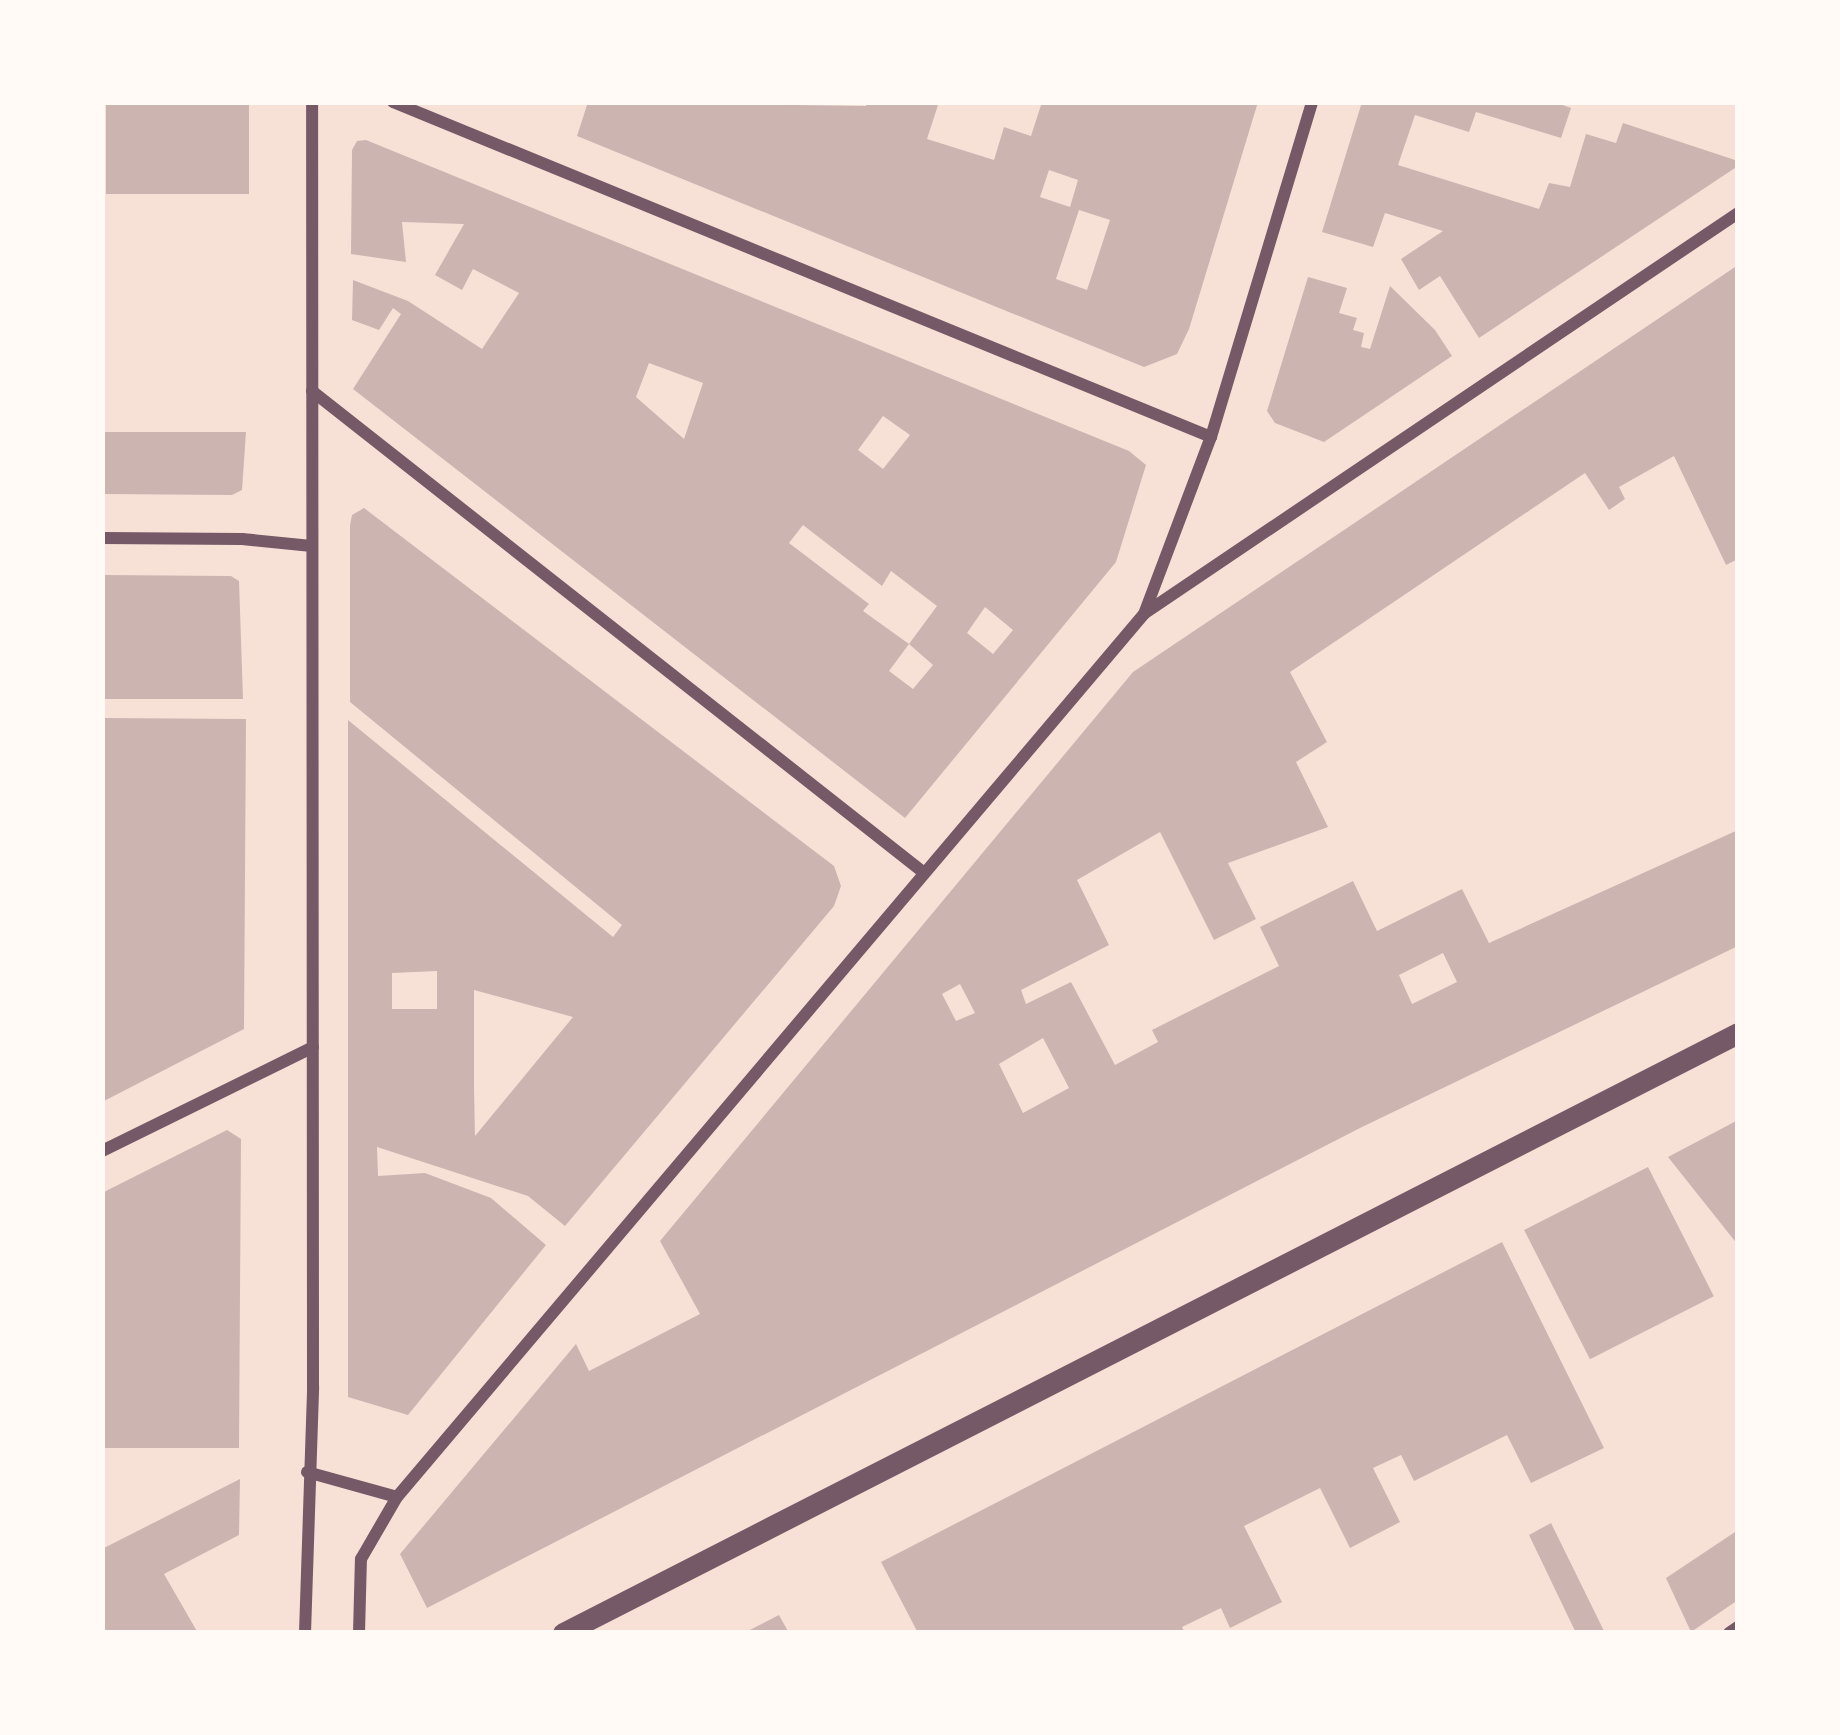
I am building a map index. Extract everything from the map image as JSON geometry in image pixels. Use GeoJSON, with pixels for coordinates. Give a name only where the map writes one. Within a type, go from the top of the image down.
{"type":"FeatureCollection","features":[{"type":"Feature","properties":{"kind":"street"},"geometry":{"type":"LineString","coordinates":[[305,1633],[313,1047],[312,102]]}},
{"type":"Feature","properties":{"kind":"street"},"geometry":{"type":"LineString","coordinates":[[393,102],[1210,436]]}},
{"type":"Feature","properties":{"kind":"street"},"geometry":{"type":"LineString","coordinates":[[1144,614],[1210,436],[1312,102]]}},
{"type":"Feature","properties":{"kind":"street"},"geometry":{"type":"LineString","coordinates":[[359,1633],[361,1559],[397,1497],[1144,614],[1738,213]]}},
{"type":"Feature","properties":{"kind":"street"},"geometry":{"type":"LineString","coordinates":[[312,391],[923,872]]}},
{"type":"Feature","properties":{"kind":"street"},"geometry":{"type":"LineString","coordinates":[[102,538],[242,539],[313,546]]}},
{"type":"Feature","properties":{"kind":"street"},"geometry":{"type":"LineString","coordinates":[[562,1633],[1738,1033]]}},
{"type":"Feature","properties":{"kind":"street"},"geometry":{"type":"LineString","coordinates":[[102,1151],[313,1047]]}},
{"type":"Feature","properties":{"kind":"street"},"geometry":{"type":"LineString","coordinates":[[308,1472],[397,1497]]}},
{"type":"Feature","properties":{"kind":"street"},"geometry":{"type":"LineString","coordinates":[[1730,1633],[1738,1627]]}},
{"type":"Feature","properties":{"kind":"building"},"geometry":{"type":"Polygon","coordinates":[[[106,102],[249,102],[249,194],[106,194],[106,102]]]}},
{"type":"Feature","properties":{"kind":"building"},"geometry":{"type":"Polygon","coordinates":[[[588,102],[866,106],[867,102],[939,102],[927,139],[994,160],[1004,127],[1031,136],[1042,102],[1258,102],[1189,329],[1177,354],[1144,367],[577,136],[588,102]],[[1049,170],[1040,197],[1070,207],[1078,180],[1049,170]],[[1079,210],[1056,279],[1087,290],[1110,220],[1079,210]]]}},
{"type":"Feature","properties":{"kind":"building"},"geometry":{"type":"Polygon","coordinates":[[[1362,102],[1554,102],[1571,108],[1561,138],[1476,112],[1469,132],[1415,115],[1398,165],[1539,209],[1549,183],[1570,187],[1586,134],[1616,143],[1623,123],[1738,161],[1738,166],[1479,338],[1440,276],[1419,290],[1401,259],[1443,231],[1385,213],[1373,247],[1322,232],[1362,102]]]}},
{"type":"Feature","properties":{"kind":"building"},"geometry":{"type":"Polygon","coordinates":[[[366,140],[1129,451],[1146,465],[1116,562],[905,818],[353,389],[401,314],[393,308],[379,330],[352,320],[353,280],[408,301],[482,349],[519,293],[473,269],[462,290],[435,275],[464,224],[402,222],[406,262],[351,254],[352,150],[357,141],[366,140]],[[649,363],[636,397],[684,439],[703,383],[649,363]],[[883,416],[858,450],[883,469],[910,435],[883,416]],[[803,525],[789,543],[869,604],[863,611],[909,644],[937,606],[891,571],[882,586],[803,525]],[[985,607],[967,633],[993,654],[1013,630],[985,607]],[[909,644],[889,671],[913,689],[933,665],[909,644]]]}},
{"type":"Feature","properties":{"kind":"building"},"geometry":{"type":"Polygon","coordinates":[[[1738,265],[1738,559],[1726,565],[1674,456],[1619,487],[1625,499],[1609,510],[1585,473],[1290,672],[1327,742],[1296,762],[1328,827],[1228,863],[1256,919],[1214,940],[1160,832],[1077,880],[1109,945],[1021,990],[1026,1004],[1071,982],[1115,1065],[1158,1042],[1152,1030],[1279,966],[1260,927],[1353,881],[1377,931],[1462,889],[1489,943],[1738,830],[1738,946],[1360,1128],[427,1608],[400,1554],[576,1344],[589,1371],[700,1314],[660,1241],[1133,672],[1738,265]],[[1443,953],[1399,975],[1412,1004],[1457,982],[1443,953]],[[960,984],[942,994],[956,1021],[975,1013],[960,984]],[[1043,1038],[999,1064],[1023,1113],[1069,1088],[1043,1038]]]}},
{"type":"Feature","properties":{"kind":"building"},"geometry":{"type":"Polygon","coordinates":[[[1308,277],[1347,288],[1339,313],[1357,318],[1353,330],[1364,333],[1361,347],[1370,349],[1390,286],[1435,330],[1452,356],[1324,442],[1275,423],[1267,411],[1308,277]]]}},
{"type":"Feature","properties":{"kind":"building"},"geometry":{"type":"Polygon","coordinates":[[[102,432],[246,432],[242,490],[232,495],[102,494],[102,432]]]}},
{"type":"Feature","properties":{"kind":"building"},"geometry":{"type":"Polygon","coordinates":[[[364,508],[834,866],[841,886],[834,906],[565,1226],[528,1196],[377,1147],[378,1176],[425,1173],[491,1198],[546,1245],[408,1415],[348,1397],[348,720],[613,937],[622,925],[350,702],[352,515],[364,508]],[[437,971],[392,973],[392,1009],[437,1009],[437,971]],[[474,990],[474,1087],[475,1136],[573,1017],[474,990]]]}},
{"type":"Feature","properties":{"kind":"building"},"geometry":{"type":"Polygon","coordinates":[[[102,575],[231,576],[239,581],[243,699],[102,699],[102,575]]]}},
{"type":"Feature","properties":{"kind":"building"},"geometry":{"type":"Polygon","coordinates":[[[102,718],[246,719],[244,1029],[102,1102],[102,718]]]}},
{"type":"Feature","properties":{"kind":"building"},"geometry":{"type":"Polygon","coordinates":[[[1738,1120],[1738,1245],[1668,1157],[1738,1120]]]}},
{"type":"Feature","properties":{"kind":"building"},"geometry":{"type":"Polygon","coordinates":[[[227,1130],[241,1139],[239,1448],[102,1448],[102,1193],[227,1130]]]}},
{"type":"Feature","properties":{"kind":"building"},"geometry":{"type":"Polygon","coordinates":[[[1648,1167],[1714,1296],[1590,1359],[1524,1230],[1648,1167]]]}},
{"type":"Feature","properties":{"kind":"building"},"geometry":{"type":"Polygon","coordinates":[[[1502,1242],[1604,1448],[1531,1483],[1507,1435],[1414,1481],[1401,1455],[1373,1468],[1400,1522],[1350,1548],[1320,1488],[1244,1526],[1282,1602],[1230,1628],[1221,1608],[1182,1627],[1185,1633],[918,1633],[881,1562],[1502,1242]]]}},
{"type":"Feature","properties":{"kind":"building"},"geometry":{"type":"Polygon","coordinates":[[[240,1479],[239,1535],[164,1574],[198,1633],[102,1633],[102,1549],[240,1479]]]}},
{"type":"Feature","properties":{"kind":"building"},"geometry":{"type":"Polygon","coordinates":[[[1551,1523],[1605,1633],[1576,1633],[1529,1535],[1551,1523]]]}},
{"type":"Feature","properties":{"kind":"building"},"geometry":{"type":"Polygon","coordinates":[[[1738,1530],[1738,1600],[1691,1632],[1666,1578],[1738,1530]]]}},
{"type":"Feature","properties":{"kind":"building"},"geometry":{"type":"Polygon","coordinates":[[[779,1615],[789,1633],[744,1633],[779,1615]]]}}]}
